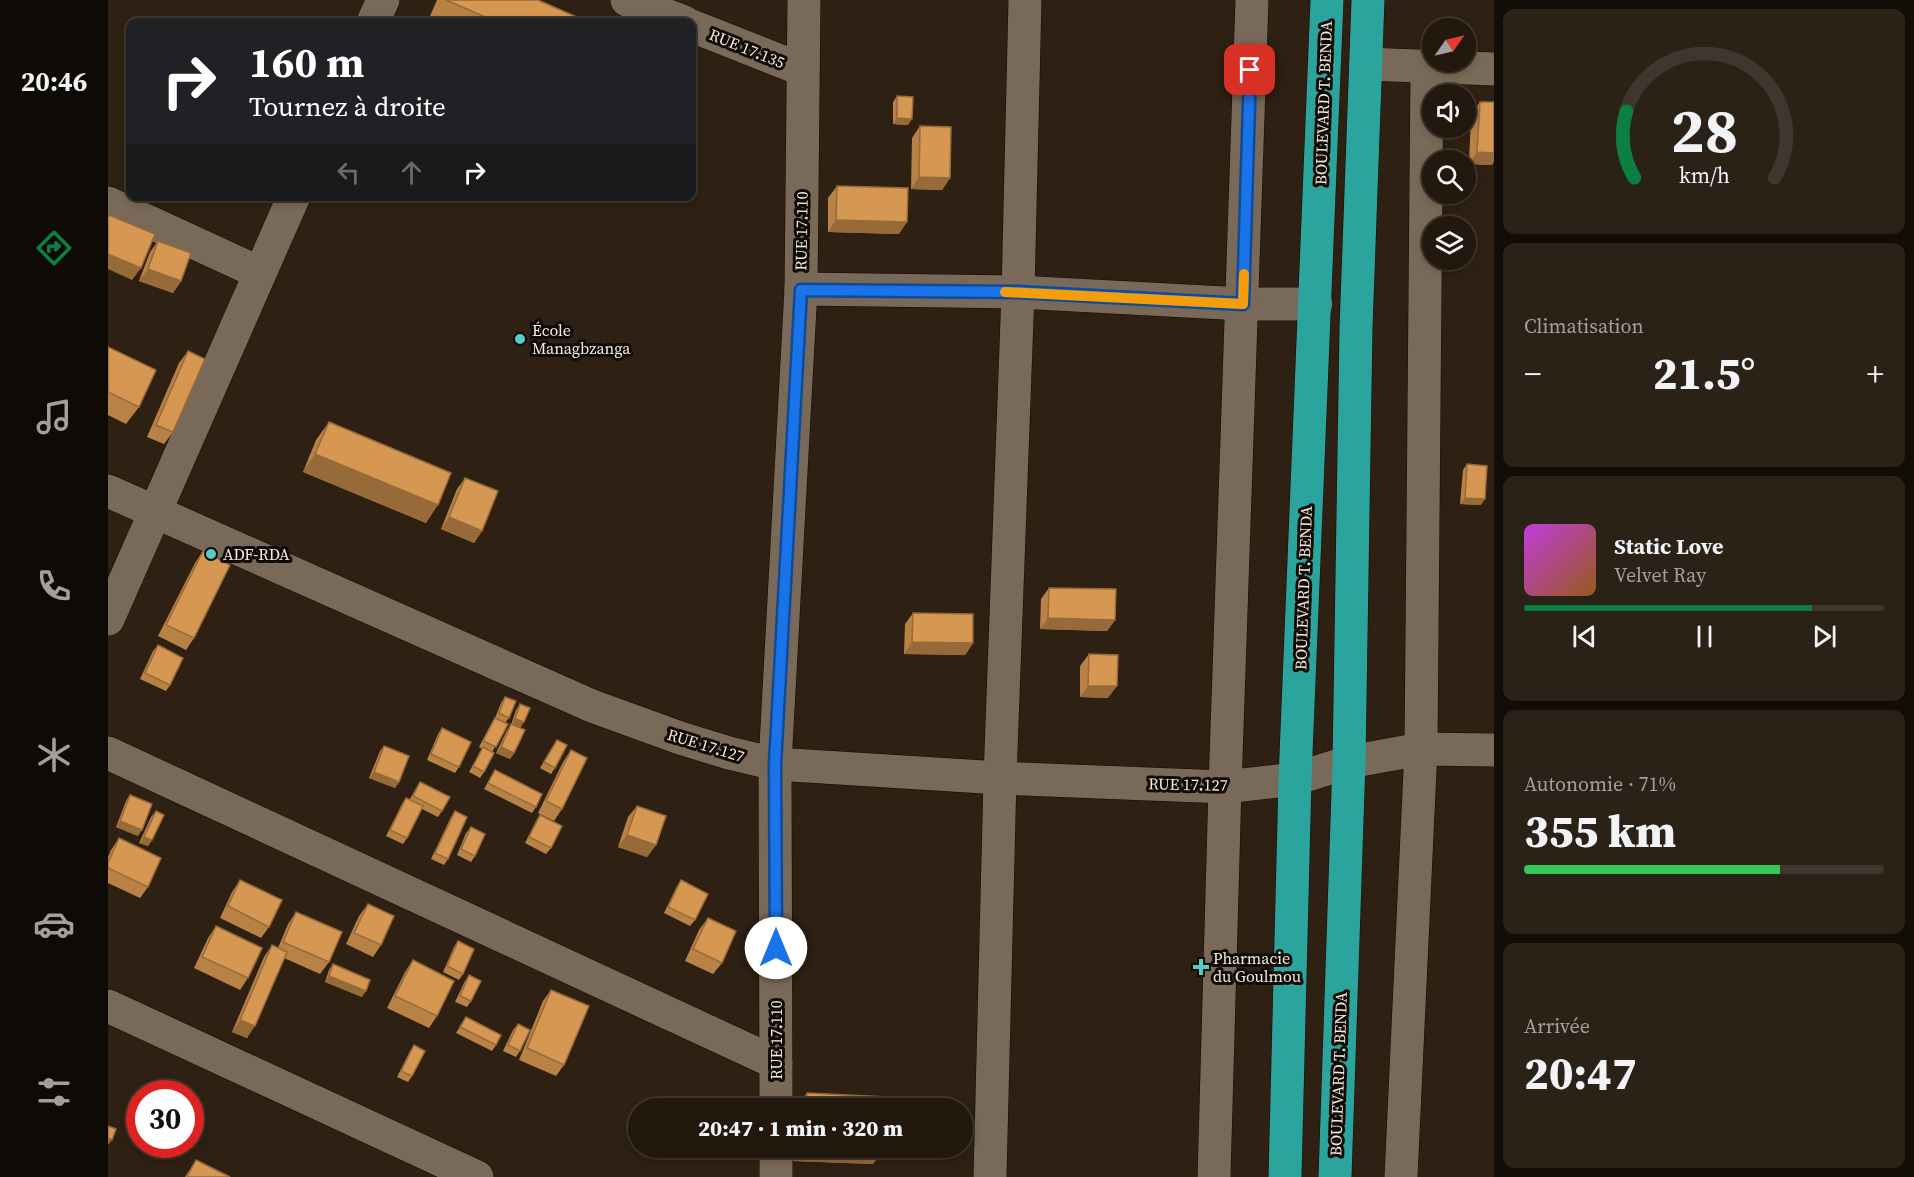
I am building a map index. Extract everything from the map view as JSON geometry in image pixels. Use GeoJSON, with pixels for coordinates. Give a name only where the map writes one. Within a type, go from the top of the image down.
{"type":"FeatureCollection","features":[{"type":"Feature","properties":{"kind":"highway","name":"BOULEVARD T. BENDA"},"geometry":{"type":"LineString","coordinates":[[1284,1177],[1295,779],[1327,0]]}},
{"type":"Feature","properties":{"kind":"highway","name":"BOULEVARD T. BENDA"},"geometry":{"type":"LineString","coordinates":[[1335,1177],[1349,762],[1356,340],[1368,0]]}},
{"type":"Feature","properties":{"kind":"street"},"geometry":{"type":"LineString","coordinates":[[375,18],[383,0]]}},
{"type":"Feature","properties":{"kind":"street"},"geometry":{"type":"LineString","coordinates":[[627,0],[674,18]]}},
{"type":"Feature","properties":{"kind":"street","name":"RUE 17.110"},"geometry":{"type":"LineString","coordinates":[[776,1098],[775,764],[801,290],[804,0]]}},
{"type":"Feature","properties":{"kind":"street"},"geometry":{"type":"LineString","coordinates":[[990,1177],[1000,777],[1018,292],[1025,0]]}},
{"type":"Feature","properties":{"kind":"street"},"geometry":{"type":"LineString","coordinates":[[1214,1177],[1252,0]]}},
{"type":"Feature","properties":{"kind":"street","name":"RUE 17.135"},"geometry":{"type":"LineString","coordinates":[[696,28],[803,70]]}},
{"type":"Feature","properties":{"kind":"street"},"geometry":{"type":"LineString","coordinates":[[1366,64],[1422,67]]}},
{"type":"Feature","properties":{"kind":"street"},"geometry":{"type":"LineString","coordinates":[[1476,68],[1494,69]]}},
{"type":"Feature","properties":{"kind":"street"},"geometry":{"type":"LineString","coordinates":[[1401,1177],[1421,749],[1427,72]]}},
{"type":"Feature","properties":{"kind":"street"},"geometry":{"type":"LineString","coordinates":[[108,619],[292,201]]}},
{"type":"Feature","properties":{"kind":"street"},"geometry":{"type":"LineString","coordinates":[[108,203],[260,273]]}},
{"type":"Feature","properties":{"kind":"street"},"geometry":{"type":"LineString","coordinates":[[801,290],[1018,292],[1243,304],[1316,304]]}},
{"type":"Feature","properties":{"kind":"street","name":"RUE 17.127"},"geometry":{"type":"LineString","coordinates":[[108,491],[592,706],[680,738],[775,764],[1000,777],[1225,786],[1295,779],[1349,762],[1421,749],[1494,750]]}},
{"type":"Feature","properties":{"kind":"street"},"geometry":{"type":"LineString","coordinates":[[108,753],[776,1063]]}},
{"type":"Feature","properties":{"kind":"street"},"geometry":{"type":"LineString","coordinates":[[108,1006],[477,1177]]}},
{"type":"Feature","properties":{"kind":"street"},"geometry":{"type":"LineString","coordinates":[[776,1158],[776,1177]]}},
{"type":"Feature","properties":{"kind":"building"},"geometry":{"type":"Polygon","coordinates":[[[446,0],[538,0],[579,18],[488,18],[446,0]]]}},
{"type":"Feature","properties":{"kind":"building"},"geometry":{"type":"Polygon","coordinates":[[[897,96],[913,97],[912,119],[897,118],[897,96]]]}},
{"type":"Feature","properties":{"kind":"building"},"geometry":{"type":"Polygon","coordinates":[[[1480,102],[1494,102],[1494,153],[1477,152],[1480,102]]]}},
{"type":"Feature","properties":{"kind":"building"},"geometry":{"type":"Polygon","coordinates":[[[920,126],[951,127],[950,178],[919,177],[920,126]]]}},
{"type":"Feature","properties":{"kind":"building"},"geometry":{"type":"Polygon","coordinates":[[[837,186],[908,188],[907,222],[836,220],[837,186]]]}},
{"type":"Feature","properties":{"kind":"building"},"geometry":{"type":"Polygon","coordinates":[[[109,215],[155,234],[141,268],[108,254],[109,215]]]}},
{"type":"Feature","properties":{"kind":"building"},"geometry":{"type":"Polygon","coordinates":[[[158,241],[191,253],[181,281],[148,269],[158,241]]]}},
{"type":"Feature","properties":{"kind":"building"},"geometry":{"type":"Polygon","coordinates":[[[108,347],[156,370],[139,407],[108,392],[108,347]]]}},
{"type":"Feature","properties":{"kind":"building"},"geometry":{"type":"Polygon","coordinates":[[[188,351],[205,359],[173,432],[156,425],[188,351]]]}},
{"type":"Feature","properties":{"kind":"building"},"geometry":{"type":"Polygon","coordinates":[[[329,422],[451,473],[438,505],[315,454],[329,422]]]}},
{"type":"Feature","properties":{"kind":"building"},"geometry":{"type":"Polygon","coordinates":[[[1467,464],[1487,466],[1485,499],[1465,498],[1467,464]]]}},
{"type":"Feature","properties":{"kind":"building"},"geometry":{"type":"Polygon","coordinates":[[[465,478],[498,491],[482,531],[449,517],[465,478]]]}},
{"type":"Feature","properties":{"kind":"building"},"geometry":{"type":"Polygon","coordinates":[[[203,551],[230,565],[194,638],[166,625],[203,551]]]}},
{"type":"Feature","properties":{"kind":"building"},"geometry":{"type":"Polygon","coordinates":[[[1049,588],[1116,589],[1115,620],[1048,618],[1049,588]]]}},
{"type":"Feature","properties":{"kind":"building"},"geometry":{"type":"Polygon","coordinates":[[[913,613],[973,614],[973,643],[912,642],[913,613]]]}},
{"type":"Feature","properties":{"kind":"building"},"geometry":{"type":"Polygon","coordinates":[[[158,645],[183,658],[170,685],[145,673],[158,645]]]}},
{"type":"Feature","properties":{"kind":"building"},"geometry":{"type":"Polygon","coordinates":[[[1089,654],[1118,655],[1117,686],[1088,686],[1089,654]]]}},
{"type":"Feature","properties":{"kind":"building"},"geometry":{"type":"Polygon","coordinates":[[[505,697],[516,701],[509,718],[499,713],[505,697]]]}},
{"type":"Feature","properties":{"kind":"building"},"geometry":{"type":"Polygon","coordinates":[[[520,704],[530,708],[524,722],[515,719],[520,704]]]}},
{"type":"Feature","properties":{"kind":"building"},"geometry":{"type":"Polygon","coordinates":[[[495,718],[508,724],[496,747],[483,741],[495,718]]]}},
{"type":"Feature","properties":{"kind":"building"},"geometry":{"type":"Polygon","coordinates":[[[511,724],[525,730],[514,753],[501,747],[511,724]]]}},
{"type":"Feature","properties":{"kind":"building"},"geometry":{"type":"Polygon","coordinates":[[[442,728],[471,742],[459,767],[431,754],[442,728]]]}},
{"type":"Feature","properties":{"kind":"building"},"geometry":{"type":"Polygon","coordinates":[[[557,740],[567,745],[555,768],[544,762],[557,740]]]}},
{"type":"Feature","properties":{"kind":"building"},"geometry":{"type":"Polygon","coordinates":[[[384,746],[409,756],[399,782],[374,772],[384,746]]]}},
{"type":"Feature","properties":{"kind":"building"},"geometry":{"type":"Polygon","coordinates":[[[483,747],[494,753],[484,772],[473,766],[483,747]]]}},
{"type":"Feature","properties":{"kind":"building"},"geometry":{"type":"Polygon","coordinates":[[[571,750],[587,758],[562,809],[546,801],[571,750]]]}},
{"type":"Feature","properties":{"kind":"building"},"geometry":{"type":"Polygon","coordinates":[[[495,770],[542,794],[536,807],[488,783],[495,770]]]}},
{"type":"Feature","properties":{"kind":"building"},"geometry":{"type":"Polygon","coordinates":[[[420,782],[450,797],[442,811],[413,796],[420,782]]]}},
{"type":"Feature","properties":{"kind":"building"},"geometry":{"type":"Polygon","coordinates":[[[130,795],[152,804],[142,830],[120,821],[130,795]]]}},
{"type":"Feature","properties":{"kind":"building"},"geometry":{"type":"Polygon","coordinates":[[[406,798],[423,806],[407,838],[390,830],[406,798]]]}},
{"type":"Feature","properties":{"kind":"building"},"geometry":{"type":"Polygon","coordinates":[[[637,806],[666,816],[656,845],[627,835],[637,806]]]}},
{"type":"Feature","properties":{"kind":"building"},"geometry":{"type":"Polygon","coordinates":[[[156,811],[164,815],[152,840],[144,837],[156,811]]]}},
{"type":"Feature","properties":{"kind":"building"},"geometry":{"type":"Polygon","coordinates":[[[455,811],[467,817],[448,859],[435,853],[455,811]]]}},
{"type":"Feature","properties":{"kind":"building"},"geometry":{"type":"Polygon","coordinates":[[[540,815],[562,826],[551,848],[529,837],[540,815]]]}},
{"type":"Feature","properties":{"kind":"building"},"geometry":{"type":"Polygon","coordinates":[[[471,827],[485,834],[475,856],[461,849],[471,827]]]}},
{"type":"Feature","properties":{"kind":"building"},"geometry":{"type":"Polygon","coordinates":[[[119,838],[161,858],[148,887],[108,868],[119,838]]]}},
{"type":"Feature","properties":{"kind":"building"},"geometry":{"type":"Polygon","coordinates":[[[240,880],[282,900],[269,927],[228,906],[240,880]]]}},
{"type":"Feature","properties":{"kind":"building"},"geometry":{"type":"Polygon","coordinates":[[[681,880],[708,894],[695,920],[668,907],[681,880]]]}},
{"type":"Feature","properties":{"kind":"building"},"geometry":{"type":"Polygon","coordinates":[[[368,904],[394,916],[381,945],[354,933],[368,904]]]}},
{"type":"Feature","properties":{"kind":"building"},"geometry":{"type":"Polygon","coordinates":[[[296,912],[342,932],[329,962],[283,942],[296,912]]]}},
{"type":"Feature","properties":{"kind":"building"},"geometry":{"type":"Polygon","coordinates":[[[708,918],[736,931],[722,963],[693,949],[708,918]]]}},
{"type":"Feature","properties":{"kind":"building"},"geometry":{"type":"Polygon","coordinates":[[[216,926],[262,948],[248,978],[202,957],[216,926]]]}},
{"type":"Feature","properties":{"kind":"building"},"geometry":{"type":"Polygon","coordinates":[[[458,941],[474,949],[463,974],[447,966],[458,941]]]}},
{"type":"Feature","properties":{"kind":"building"},"geometry":{"type":"Polygon","coordinates":[[[272,945],[287,952],[255,1026],[240,1020],[272,945]]]}},
{"type":"Feature","properties":{"kind":"building"},"geometry":{"type":"Polygon","coordinates":[[[413,960],[454,981],[437,1016],[395,996],[413,960]]]}},
{"type":"Feature","properties":{"kind":"building"},"geometry":{"type":"Polygon","coordinates":[[[333,964],[370,980],[366,991],[329,976],[333,964]]]}},
{"type":"Feature","properties":{"kind":"building"},"geometry":{"type":"Polygon","coordinates":[[[469,975],[481,981],[471,1001],[460,996],[469,975]]]}},
{"type":"Feature","properties":{"kind":"building"},"geometry":{"type":"Polygon","coordinates":[[[551,990],[589,1006],[564,1065],[527,1048],[551,990]]]}},
{"type":"Feature","properties":{"kind":"building"},"geometry":{"type":"Polygon","coordinates":[[[466,1017],[501,1035],[496,1045],[460,1027],[466,1017]]]}},
{"type":"Feature","properties":{"kind":"building"},"geometry":{"type":"Polygon","coordinates":[[[518,1024],[530,1030],[520,1051],[508,1045],[518,1024]]]}},
{"type":"Feature","properties":{"kind":"building"},"geometry":{"type":"Polygon","coordinates":[[[414,1045],[425,1051],[412,1076],[401,1071],[414,1045]]]}},
{"type":"Feature","properties":{"kind":"building"},"geometry":{"type":"Polygon","coordinates":[[[807,1093],[887,1097],[887,1098],[807,1098],[807,1093]]]}},
{"type":"Feature","properties":{"kind":"building"},"geometry":{"type":"Polygon","coordinates":[[[108,1126],[116,1129],[112,1140],[108,1138],[108,1126]]]}},
{"type":"Feature","properties":{"kind":"building"},"geometry":{"type":"Polygon","coordinates":[[[196,1160],[230,1177],[187,1177],[196,1160]]]}},
{"type":"Feature","properties":{"kind":"slow traffic"},"geometry":{"type":"LineString","coordinates":[[1005,292],[1243,304],[1244,274]]}},
{"type":"Feature","properties":{"kind":"place","name":"École Managbzanga"},"geometry":{"type":"Point","coordinates":[520,339]}},
{"type":"Feature","properties":{"kind":"place","name":"ADF-RDA"},"geometry":{"type":"Point","coordinates":[211,554]}},
{"type":"Feature","properties":{"kind":"place","name":"Pharmacie du Goulmou"},"geometry":{"type":"Point","coordinates":[1201,967]}},
{"type":"Feature","properties":{"kind":"route"},"geometry":{"type":"LineString","coordinates":[[776,948],[775,764],[801,290],[1018,292],[1243,304],[1250,70]]}}]}
